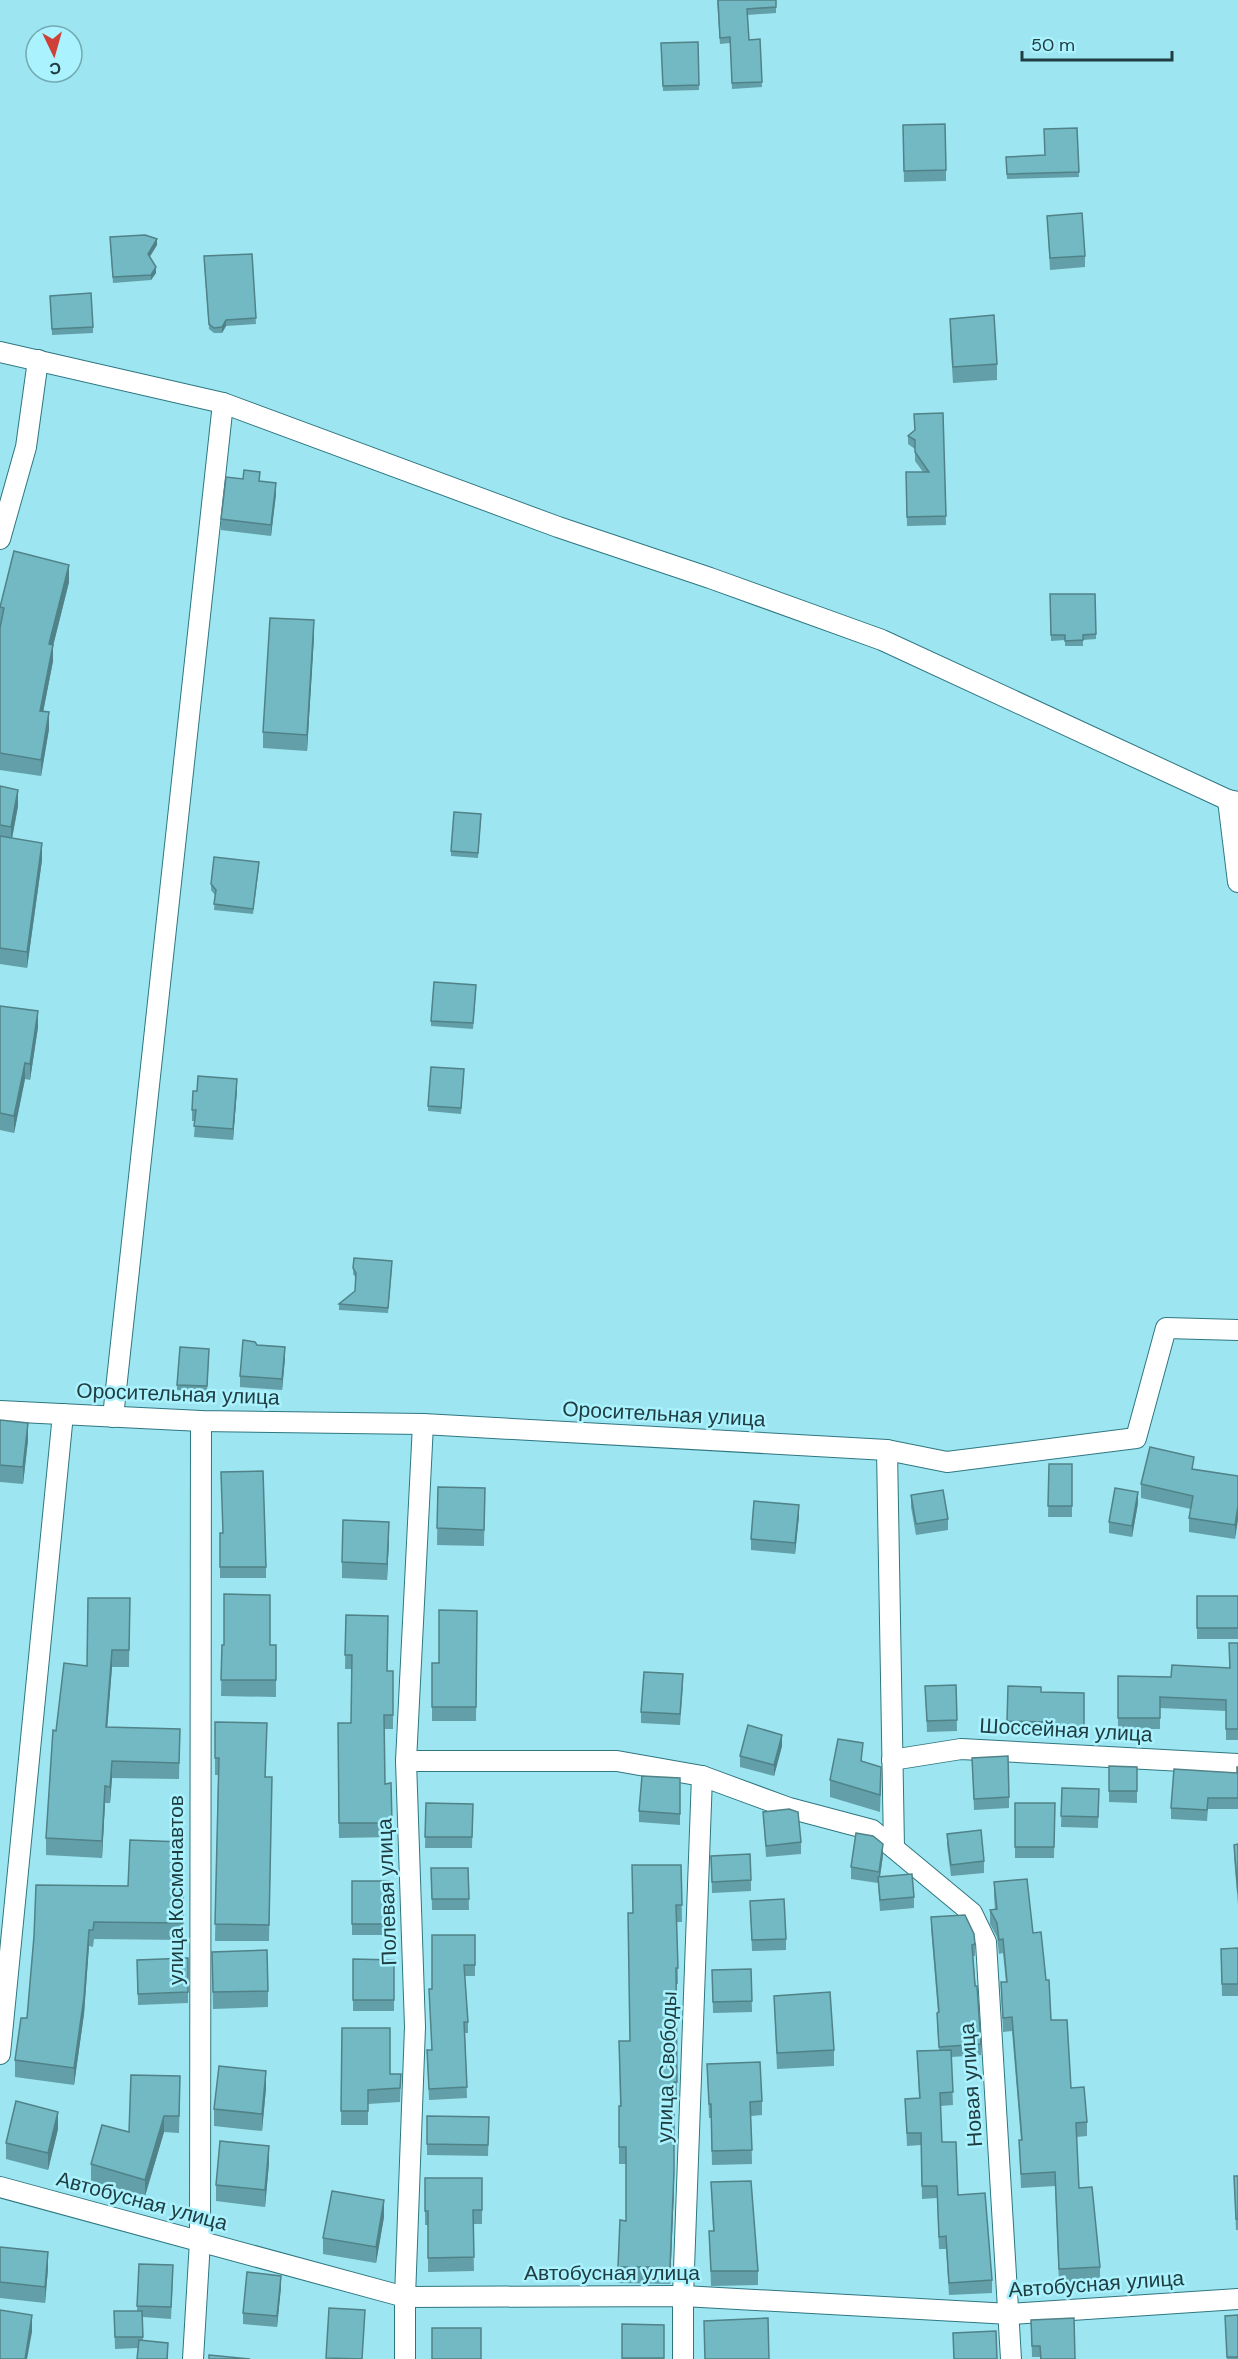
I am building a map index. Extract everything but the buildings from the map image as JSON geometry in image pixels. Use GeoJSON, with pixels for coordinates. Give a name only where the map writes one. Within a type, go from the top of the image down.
{"type":"FeatureCollection","features":[{"type":"Feature","properties":{"kind":"street"},"geometry":{"type":"LineString","coordinates":[[0,352],[223,403],[558,527],[710,578],[882,640],[1233,801],[1238,882]]}},
{"type":"Feature","properties":{"kind":"street"},"geometry":{"type":"LineString","coordinates":[[0,539],[26,447],[38,360]]}},
{"type":"Feature","properties":{"kind":"street"},"geometry":{"type":"LineString","coordinates":[[113,1417],[223,403]]}},
{"type":"Feature","properties":{"kind":"street","name":"Оросительная улица"},"geometry":{"type":"LineString","coordinates":[[0,1411],[201,1421],[423,1424],[886,1450],[947,1462],[1136,1438],[1166,1328],[1238,1330]]}},
{"type":"Feature","properties":{"kind":"street"},"geometry":{"type":"LineString","coordinates":[[0,2054],[63,1414]]}},
{"type":"Feature","properties":{"kind":"street","name":"улица Космонавтов"},"geometry":{"type":"LineString","coordinates":[[194,2359],[200,2241],[201,1421]]}},
{"type":"Feature","properties":{"kind":"street","name":"Полевая улица"},"geometry":{"type":"LineString","coordinates":[[405,2359],[405,2297],[415,2027],[406,1761],[423,1424]]}},
{"type":"Feature","properties":{"kind":"street"},"geometry":{"type":"LineString","coordinates":[[886,1450],[894,1848]]}},
{"type":"Feature","properties":{"kind":"street","name":"Шоссейная улица"},"geometry":{"type":"LineString","coordinates":[[892,1760],[962,1749],[1238,1764]]}},
{"type":"Feature","properties":{"kind":"street","name":"Новая улица"},"geometry":{"type":"LineString","coordinates":[[406,1761],[617,1761],[702,1776],[789,1808],[872,1830],[972,1913],[986,1942],[1011,2359]]}},
{"type":"Feature","properties":{"kind":"street","name":"улица Свободы"},"geometry":{"type":"LineString","coordinates":[[683,2359],[683,2296],[702,1776]]}},
{"type":"Feature","properties":{"kind":"street","name":"Автобусная улица"},"geometry":{"type":"LineString","coordinates":[[0,2187],[405,2297],[683,2296],[1010,2314],[1238,2299]]}}]}
